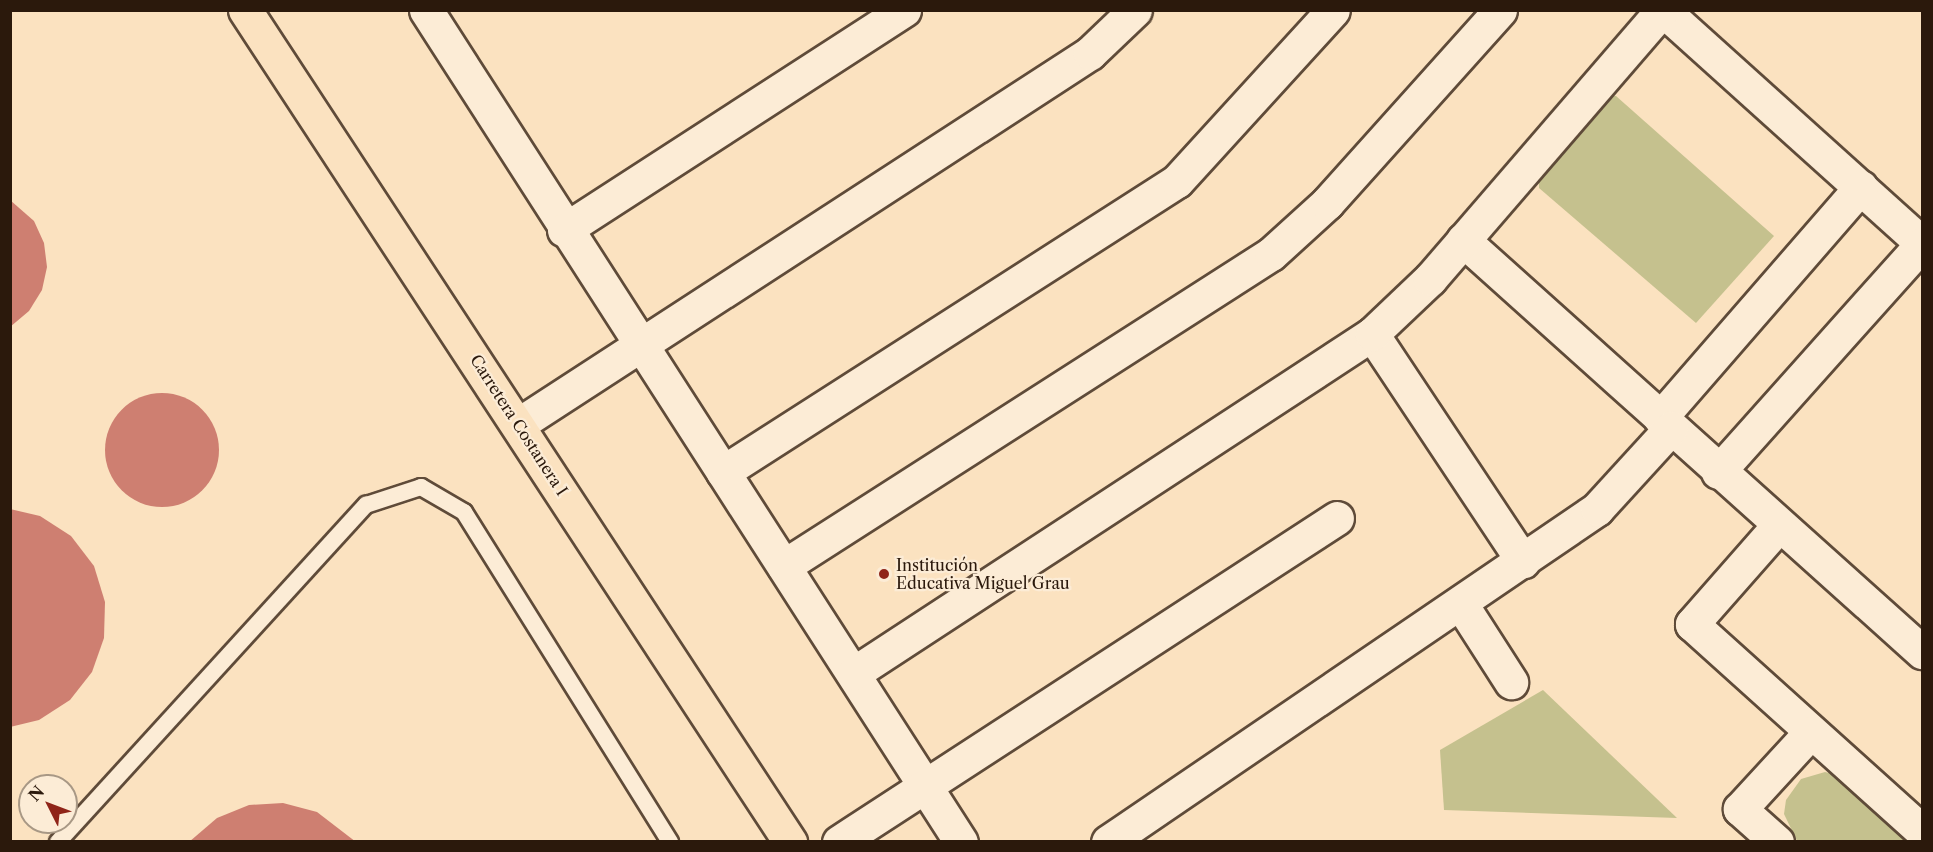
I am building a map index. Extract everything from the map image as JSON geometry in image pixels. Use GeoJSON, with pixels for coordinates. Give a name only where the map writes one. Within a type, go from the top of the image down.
{"type":"FeatureCollection","features":[{"type":"Feature","properties":{"kind":"main road","name":"Carretera Costanera I"},"geometry":{"type":"LineString","coordinates":[[245,10],[519,424],[790,842]]}},
{"type":"Feature","properties":{"kind":"street"},"geometry":{"type":"LineString","coordinates":[[564,230],[904,10]]}},
{"type":"Feature","properties":{"kind":"street"},"geometry":{"type":"LineString","coordinates":[[519,424],[641,348],[1090,53],[1135,10]]}},
{"type":"Feature","properties":{"kind":"street"},"geometry":{"type":"LineString","coordinates":[[723,472],[1177,181],[1333,10]]}},
{"type":"Feature","properties":{"kind":"street"},"geometry":{"type":"LineString","coordinates":[[784,567],[1271,254],[1327,203],[1500,10]]}},
{"type":"Feature","properties":{"kind":"street"},"geometry":{"type":"LineString","coordinates":[[854,673],[1372,334],[1430,279],[1663,10],[1923,243],[1719,472]]}},
{"type":"Feature","properties":{"kind":"street"},"geometry":{"type":"LineString","coordinates":[[434,13],[564,230],[854,673],[961,842]]}},
{"type":"Feature","properties":{"kind":"street"},"geometry":{"type":"LineString","coordinates":[[1108,842],[1461,604],[1597,509],[1861,187]]}},
{"type":"Feature","properties":{"kind":"street"},"geometry":{"type":"LineString","coordinates":[[1463,240],[1719,472],[1923,652]]}},
{"type":"Feature","properties":{"kind":"street"},"geometry":{"type":"LineString","coordinates":[[1372,334],[1523,561]]}},
{"type":"Feature","properties":{"kind":"street"},"geometry":{"type":"LineString","coordinates":[[839,842],[1337,518]]}},
{"type":"Feature","properties":{"kind":"street"},"geometry":{"type":"LineString","coordinates":[[1779,525],[1692,624],[1809,733],[1923,831]]}},
{"type":"Feature","properties":{"kind":"street"},"geometry":{"type":"LineString","coordinates":[[1461,604],[1511,682]]}},
{"type":"Feature","properties":{"kind":"street"},"geometry":{"type":"LineString","coordinates":[[1777,842],[1740,809],[1809,733]]}},
{"type":"Feature","properties":{"kind":"lane"},"geometry":{"type":"LineString","coordinates":[[58,842],[366,505],[421,487],[464,512],[670,842]]}},
{"type":"Feature","properties":{"kind":"shaded area"},"geometry":{"type":"Polygon","coordinates":[[[1602,95],[1616,96],[1774,236],[1696,323],[1539,188],[1539,167],[1602,95]]]}},
{"type":"Feature","properties":{"kind":"shaded area"},"geometry":{"type":"Polygon","coordinates":[[[1543,690],[1677,818],[1444,810],[1440,750],[1543,690]]]}},
{"type":"Feature","properties":{"kind":"shaded area"},"geometry":{"type":"Polygon","coordinates":[[[1825,772],[1840,776],[1916,841],[1797,841],[1784,814],[1786,800],[1801,779],[1825,772]]]}},
{"type":"Feature","properties":{"kind":"building"},"geometry":{"type":"Polygon","coordinates":[[[10,200],[34,221],[44,243],[47,267],[42,290],[29,311],[10,327],[10,200]]]}},
{"type":"Feature","properties":{"kind":"building"},"geometry":{"type":"Polygon","coordinates":[[[162,393],[184,398],[202,410],[214,428],[219,450],[214,472],[202,490],[184,502],[162,507],[140,502],[122,490],[110,472],[105,450],[110,428],[122,410],[140,398],[162,393]]]}},
{"type":"Feature","properties":{"kind":"building"},"geometry":{"type":"Polygon","coordinates":[[[10,509],[40,516],[71,536],[94,566],[105,602],[104,638],[92,672],[70,700],[39,720],[10,727],[10,509]]]}},
{"type":"Feature","properties":{"kind":"building"},"geometry":{"type":"Polygon","coordinates":[[[283,803],[317,812],[356,842],[189,842],[217,818],[249,805],[283,803]]]}},
{"type":"Feature","properties":{"kind":"place","name":"Institución Educativa Miguel Grau"},"geometry":{"type":"Point","coordinates":[884,574]}}]}
